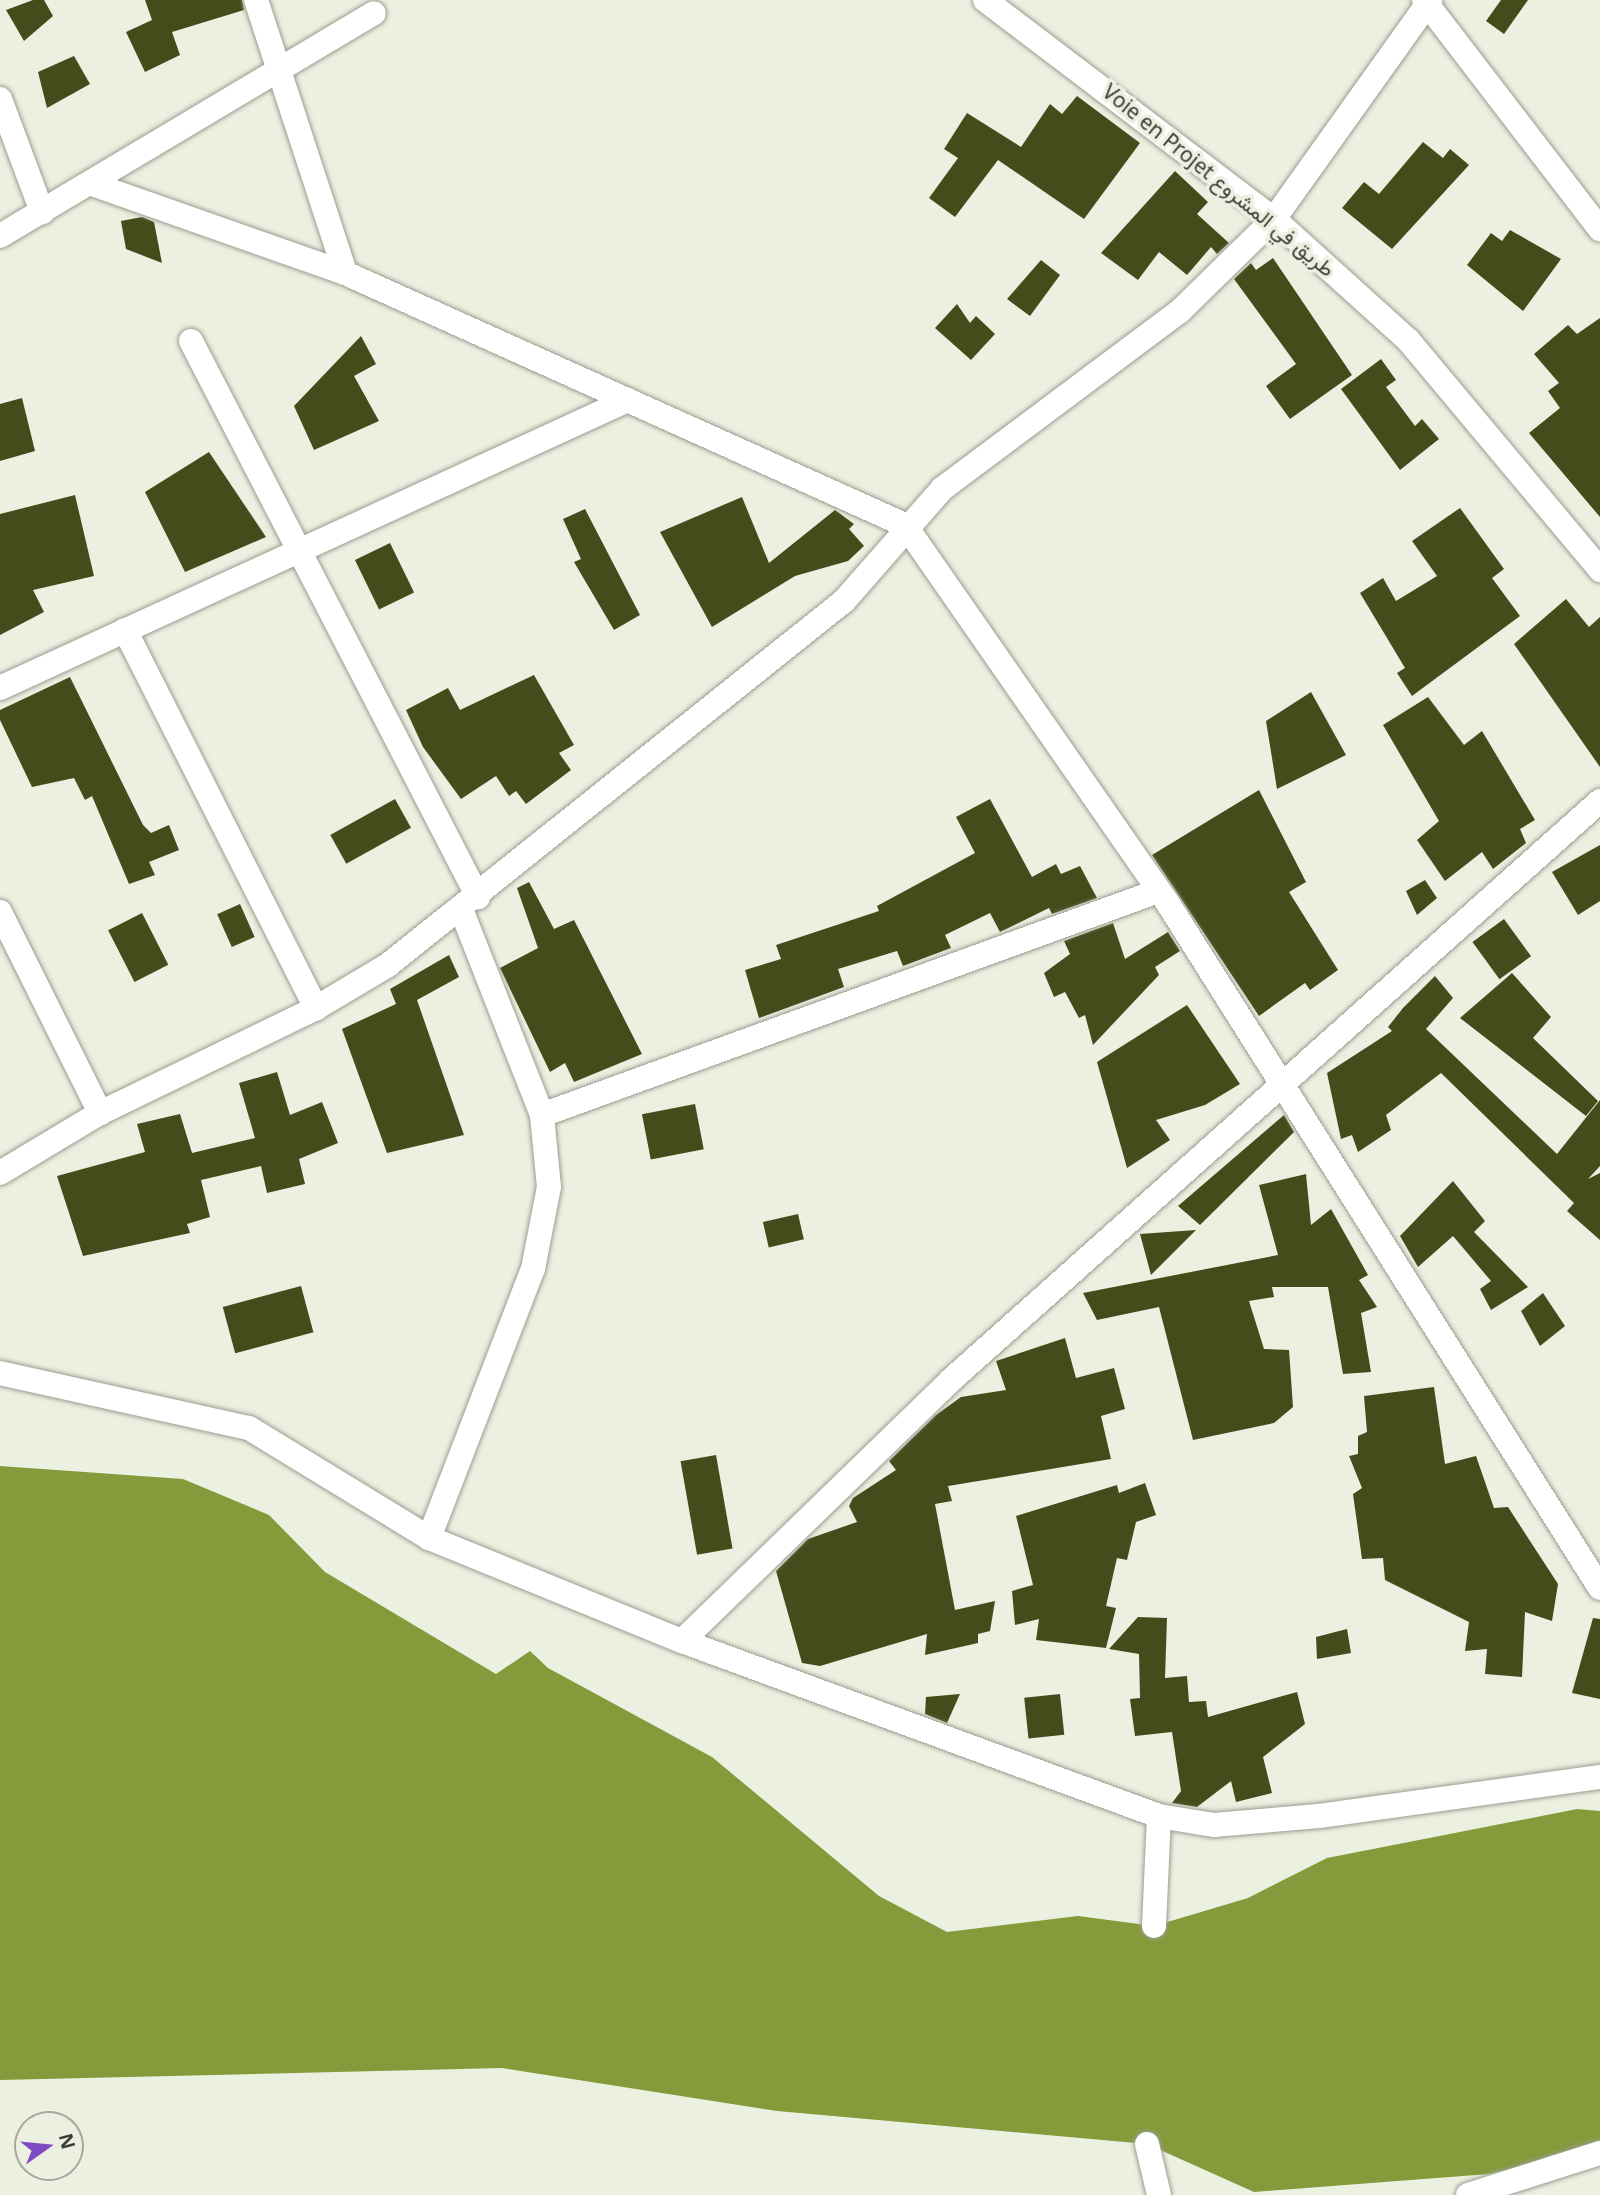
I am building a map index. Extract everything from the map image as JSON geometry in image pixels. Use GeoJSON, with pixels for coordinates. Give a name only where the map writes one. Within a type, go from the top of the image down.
{"type":"FeatureCollection","features":[{"type":"Feature","properties":{"kind":"street"},"geometry":{"type":"LineString","coordinates":[[256,0],[345,273]]}},
{"type":"Feature","properties":{"kind":"street","name":"Voie en Projet طريق في المشروع"},"geometry":{"type":"LineString","coordinates":[[985,0],[1274,219],[1409,340],[1600,570]]}},
{"type":"Feature","properties":{"kind":"street"},"geometry":{"type":"LineString","coordinates":[[0,1173],[100,1113],[316,1008],[388,965],[470,903],[844,601],[905,525],[942,489],[1180,311],[1274,219],[1428,1],[1600,229]]}},
{"type":"Feature","properties":{"kind":"street"},"geometry":{"type":"LineString","coordinates":[[0,236],[92,184],[374,13]]}},
{"type":"Feature","properties":{"kind":"street"},"geometry":{"type":"LineString","coordinates":[[0,99],[42,212]]}},
{"type":"Feature","properties":{"kind":"street"},"geometry":{"type":"LineString","coordinates":[[92,184],[345,273],[905,525],[1158,891],[1281,1081],[1600,1588]]}},
{"type":"Feature","properties":{"kind":"street"},"geometry":{"type":"LineString","coordinates":[[191,341],[299,551],[470,903],[542,1115],[549,1187],[533,1269],[429,1538]]}},
{"type":"Feature","properties":{"kind":"street"},"geometry":{"type":"LineString","coordinates":[[0,688],[628,400]]}},
{"type":"Feature","properties":{"kind":"street"},"geometry":{"type":"LineString","coordinates":[[125,630],[316,1008]]}},
{"type":"Feature","properties":{"kind":"street"},"geometry":{"type":"LineString","coordinates":[[682,1641],[951,1380],[1281,1081],[1600,801]]}},
{"type":"Feature","properties":{"kind":"street"},"geometry":{"type":"LineString","coordinates":[[542,1115],[1158,891]]}},
{"type":"Feature","properties":{"kind":"street"},"geometry":{"type":"LineString","coordinates":[[0,912],[100,1113]]}},
{"type":"Feature","properties":{"kind":"street"},"geometry":{"type":"LineString","coordinates":[[0,1373],[249,1428],[429,1538],[682,1641],[1158,1816],[1214,1825],[1319,1816],[1600,1777]]}},
{"type":"Feature","properties":{"kind":"street"},"geometry":{"type":"LineString","coordinates":[[1154,1926],[1158,1816]]}},
{"type":"Feature","properties":{"kind":"street"},"geometry":{"type":"LineString","coordinates":[[1147,2144],[1159,2195]]}},
{"type":"Feature","properties":{"kind":"street"},"geometry":{"type":"LineString","coordinates":[[1468,2195],[1600,2153]]}},
{"type":"Feature","properties":{"kind":"shaded area"},"geometry":{"type":"Polygon","coordinates":[[[0,1466],[183,1479],[269,1515],[325,1572],[496,1674],[530,1651],[548,1668],[712,1757],[879,1896],[947,1932],[1078,1916],[1154,1926],[1248,1898],[1327,1858],[1577,1809],[1600,1811],[1600,2145],[1489,2174],[1254,2192],[1147,2144],[777,2111],[502,2068],[0,2080],[0,1466]]]}},
{"type":"Feature","properties":{"kind":"building"},"geometry":{"type":"Polygon","coordinates":[[[33,0],[44,0],[53,16],[24,41],[6,10],[33,0]]]}},
{"type":"Feature","properties":{"kind":"building"},"geometry":{"type":"Polygon","coordinates":[[[145,0],[242,0],[244,10],[172,32],[180,55],[145,72],[126,32],[152,20],[145,0]]]}},
{"type":"Feature","properties":{"kind":"building"},"geometry":{"type":"Polygon","coordinates":[[[1501,0],[1528,0],[1504,34],[1486,21],[1501,0]]]}},
{"type":"Feature","properties":{"kind":"building"},"geometry":{"type":"Polygon","coordinates":[[[74,56],[90,84],[47,108],[38,72],[74,56]]]}},
{"type":"Feature","properties":{"kind":"building"},"geometry":{"type":"Polygon","coordinates":[[[1077,96],[1140,143],[1084,219],[998,160],[955,217],[929,198],[958,158],[944,149],[967,113],[1021,147],[1050,104],[1062,114],[1077,96]]]}},
{"type":"Feature","properties":{"kind":"building"},"geometry":{"type":"Polygon","coordinates":[[[1423,142],[1443,158],[1450,149],[1469,165],[1392,249],[1342,208],[1364,182],[1379,194],[1423,142]]]}},
{"type":"Feature","properties":{"kind":"building"},"geometry":{"type":"Polygon","coordinates":[[[1175,171],[1208,202],[1197,214],[1229,243],[1217,254],[1211,247],[1187,275],[1159,252],[1138,280],[1101,253],[1175,171]]]}},
{"type":"Feature","properties":{"kind":"building"},"geometry":{"type":"Polygon","coordinates":[[[142,217],[154,222],[162,263],[126,249],[121,221],[142,217]]]}},
{"type":"Feature","properties":{"kind":"building"},"geometry":{"type":"Polygon","coordinates":[[[1510,230],[1561,259],[1523,311],[1467,265],[1491,233],[1502,241],[1510,230]]]}},
{"type":"Feature","properties":{"kind":"building"},"geometry":{"type":"Polygon","coordinates":[[[1273,258],[1352,375],[1290,419],[1266,386],[1296,364],[1234,279],[1251,263],[1256,270],[1273,258]]]}},
{"type":"Feature","properties":{"kind":"building"},"geometry":{"type":"Polygon","coordinates":[[[1041,260],[1060,275],[1030,316],[1007,299],[1041,260]]]}},
{"type":"Feature","properties":{"kind":"building"},"geometry":{"type":"Polygon","coordinates":[[[957,304],[970,323],[976,316],[995,334],[971,360],[935,328],[957,304]]]}},
{"type":"Feature","properties":{"kind":"building"},"geometry":{"type":"Polygon","coordinates":[[[1600,318],[1600,517],[1529,433],[1560,408],[1548,391],[1559,383],[1534,354],[1568,325],[1577,334],[1600,318]]]}},
{"type":"Feature","properties":{"kind":"building"},"geometry":{"type":"Polygon","coordinates":[[[361,336],[376,364],[354,376],[379,421],[314,450],[294,406],[361,336]]]}},
{"type":"Feature","properties":{"kind":"building"},"geometry":{"type":"Polygon","coordinates":[[[1381,359],[1396,380],[1386,387],[1415,426],[1422,419],[1439,439],[1400,470],[1341,389],[1381,359]]]}},
{"type":"Feature","properties":{"kind":"building"},"geometry":{"type":"Polygon","coordinates":[[[22,398],[35,451],[0,461],[0,404],[22,398]]]}},
{"type":"Feature","properties":{"kind":"building"},"geometry":{"type":"Polygon","coordinates":[[[209,452],[266,537],[185,572],[145,492],[209,452]]]}},
{"type":"Feature","properties":{"kind":"building"},"geometry":{"type":"Polygon","coordinates":[[[75,495],[94,576],[33,590],[44,612],[0,635],[0,514],[75,495]]]}},
{"type":"Feature","properties":{"kind":"building"},"geometry":{"type":"Polygon","coordinates":[[[742,497],[769,563],[835,510],[854,524],[849,529],[864,546],[848,561],[795,576],[712,627],[660,532],[742,497]]]}},
{"type":"Feature","properties":{"kind":"building"},"geometry":{"type":"Polygon","coordinates":[[[1460,508],[1504,569],[1492,578],[1520,616],[1412,696],[1397,673],[1405,668],[1360,593],[1383,578],[1396,601],[1437,576],[1412,541],[1460,508]]]}},
{"type":"Feature","properties":{"kind":"building"},"geometry":{"type":"Polygon","coordinates":[[[585,509],[640,615],[614,630],[574,562],[581,559],[563,519],[585,509]]]}},
{"type":"Feature","properties":{"kind":"building"},"geometry":{"type":"Polygon","coordinates":[[[390,543],[414,592],[379,610],[355,560],[390,543]]]}},
{"type":"Feature","properties":{"kind":"building"},"geometry":{"type":"Polygon","coordinates":[[[1566,599],[1589,627],[1600,617],[1600,767],[1514,644],[1566,599]]]}},
{"type":"Feature","properties":{"kind":"building"},"geometry":{"type":"Polygon","coordinates":[[[534,675],[574,745],[559,753],[571,770],[526,804],[516,791],[509,796],[496,776],[461,799],[423,747],[406,710],[448,688],[460,710],[534,675]]]}},
{"type":"Feature","properties":{"kind":"building"},"geometry":{"type":"Polygon","coordinates":[[[70,677],[143,825],[151,833],[169,825],[179,850],[149,862],[155,875],[129,884],[92,796],[85,800],[74,778],[32,787],[0,720],[0,710],[70,677]]]}},
{"type":"Feature","properties":{"kind":"building"},"geometry":{"type":"Polygon","coordinates":[[[1311,692],[1346,755],[1277,789],[1266,721],[1311,692]]]}},
{"type":"Feature","properties":{"kind":"building"},"geometry":{"type":"Polygon","coordinates":[[[1428,697],[1464,745],[1482,731],[1535,820],[1520,829],[1526,843],[1493,869],[1482,852],[1445,881],[1417,840],[1439,821],[1383,725],[1428,697]]]}},
{"type":"Feature","properties":{"kind":"building"},"geometry":{"type":"Polygon","coordinates":[[[1259,790],[1306,882],[1289,892],[1338,970],[1310,990],[1305,983],[1259,1016],[1152,855],[1259,790]]]}},
{"type":"Feature","properties":{"kind":"building"},"geometry":{"type":"Polygon","coordinates":[[[395,799],[411,828],[346,864],[330,835],[395,799]]]}},
{"type":"Feature","properties":{"kind":"building"},"geometry":{"type":"Polygon","coordinates":[[[990,799],[1032,877],[1056,864],[1061,874],[1080,866],[1097,898],[1052,914],[1049,908],[1000,932],[990,913],[945,935],[951,948],[903,966],[897,951],[838,969],[844,987],[759,1018],[745,970],[781,959],[776,945],[879,911],[877,906],[975,853],[956,817],[990,799]]]}},
{"type":"Feature","properties":{"kind":"building"},"geometry":{"type":"Polygon","coordinates":[[[1600,845],[1600,901],[1578,915],[1552,872],[1600,845]]]}},
{"type":"Feature","properties":{"kind":"building"},"geometry":{"type":"Polygon","coordinates":[[[1425,880],[1437,898],[1417,915],[1406,891],[1425,880]]]}},
{"type":"Feature","properties":{"kind":"building"},"geometry":{"type":"Polygon","coordinates":[[[529,882],[554,929],[574,920],[642,1054],[574,1082],[565,1063],[550,1072],[500,968],[538,948],[517,888],[529,882]]]}},
{"type":"Feature","properties":{"kind":"building"},"geometry":{"type":"Polygon","coordinates":[[[240,904],[255,937],[232,947],[217,914],[240,904]]]}},
{"type":"Feature","properties":{"kind":"building"},"geometry":{"type":"Polygon","coordinates":[[[142,913],[168,965],[134,982],[108,930],[142,913]]]}},
{"type":"Feature","properties":{"kind":"building"},"geometry":{"type":"Polygon","coordinates":[[[1504,919],[1531,956],[1499,979],[1472,942],[1504,919]]]}},
{"type":"Feature","properties":{"kind":"building"},"geometry":{"type":"Polygon","coordinates":[[[1113,923],[1125,959],[1168,932],[1180,951],[1155,967],[1159,975],[1093,1045],[1085,1015],[1079,1018],[1065,992],[1054,997],[1044,973],[1070,954],[1064,941],[1113,923]]]}},
{"type":"Feature","properties":{"kind":"building"},"geometry":{"type":"Polygon","coordinates":[[[449,955],[459,977],[417,1000],[464,1135],[387,1153],[342,1029],[396,1004],[390,989],[449,955]]]}},
{"type":"Feature","properties":{"kind":"building"},"geometry":{"type":"Polygon","coordinates":[[[1512,973],[1551,1017],[1533,1038],[1598,1101],[1586,1116],[1460,1018],[1512,973]]]}},
{"type":"Feature","properties":{"kind":"building"},"geometry":{"type":"Polygon","coordinates":[[[1435,976],[1453,998],[1426,1029],[1557,1154],[1600,1100],[1600,1166],[1588,1179],[1600,1173],[1600,1240],[1567,1211],[1574,1203],[1441,1073],[1386,1115],[1391,1130],[1358,1152],[1352,1135],[1341,1139],[1327,1073],[1392,1031],[1388,1027],[1435,976]]]}},
{"type":"Feature","properties":{"kind":"building"},"geometry":{"type":"Polygon","coordinates":[[[1187,1005],[1240,1084],[1205,1105],[1156,1120],[1170,1140],[1127,1168],[1097,1062],[1187,1005]]]}},
{"type":"Feature","properties":{"kind":"building"},"geometry":{"type":"Polygon","coordinates":[[[277,1072],[290,1115],[322,1102],[338,1143],[299,1159],[305,1184],[267,1193],[261,1166],[201,1180],[210,1217],[187,1224],[190,1233],[83,1256],[57,1176],[145,1152],[137,1124],[180,1114],[192,1153],[255,1138],[239,1083],[277,1072]]]}},
{"type":"Feature","properties":{"kind":"building"},"geometry":{"type":"Polygon","coordinates":[[[695,1104],[704,1149],[651,1159],[642,1114],[695,1104]]]}},
{"type":"Feature","properties":{"kind":"building"},"geometry":{"type":"Polygon","coordinates":[[[1284,1115],[1294,1132],[1200,1225],[1178,1206],[1284,1115]]]}},
{"type":"Feature","properties":{"kind":"building"},"geometry":{"type":"Polygon","coordinates":[[[1306,1174],[1311,1225],[1331,1209],[1368,1275],[1359,1280],[1377,1307],[1361,1313],[1371,1372],[1343,1374],[1328,1287],[1272,1287],[1274,1297],[1249,1301],[1264,1349],[1289,1350],[1293,1407],[1274,1423],[1193,1440],[1159,1307],[1097,1320],[1083,1293],[1278,1255],[1259,1185],[1306,1174]]]}},
{"type":"Feature","properties":{"kind":"building"},"geometry":{"type":"Polygon","coordinates":[[[1453,1181],[1485,1221],[1474,1232],[1528,1287],[1491,1310],[1480,1289],[1491,1281],[1453,1236],[1418,1267],[1400,1236],[1453,1181]]]}},
{"type":"Feature","properties":{"kind":"building"},"geometry":{"type":"Polygon","coordinates":[[[798,1214],[804,1239],[769,1247],[763,1222],[798,1214]]]}},
{"type":"Feature","properties":{"kind":"building"},"geometry":{"type":"Polygon","coordinates":[[[1196,1230],[1151,1275],[1140,1234],[1196,1230]]]}},
{"type":"Feature","properties":{"kind":"building"},"geometry":{"type":"Polygon","coordinates":[[[301,1286],[313,1332],[235,1353],[223,1307],[301,1286]]]}},
{"type":"Feature","properties":{"kind":"building"},"geometry":{"type":"Polygon","coordinates":[[[1543,1293],[1565,1326],[1540,1346],[1521,1311],[1543,1293]]]}},
{"type":"Feature","properties":{"kind":"building"},"geometry":{"type":"Polygon","coordinates":[[[1065,1338],[1076,1378],[1114,1368],[1125,1409],[1101,1416],[1111,1459],[948,1486],[952,1501],[935,1504],[955,1610],[995,1601],[990,1631],[978,1634],[978,1643],[925,1655],[927,1634],[820,1666],[802,1663],[776,1571],[808,1539],[857,1522],[849,1506],[853,1498],[896,1470],[889,1461],[936,1415],[961,1397],[1006,1390],[996,1361],[1065,1338]]]}},
{"type":"Feature","properties":{"kind":"building"},"geometry":{"type":"Polygon","coordinates":[[[1434,1387],[1445,1464],[1476,1456],[1494,1508],[1508,1507],[1558,1584],[1552,1621],[1525,1612],[1522,1677],[1485,1674],[1487,1649],[1465,1651],[1469,1622],[1385,1580],[1383,1558],[1362,1559],[1353,1494],[1362,1488],[1349,1456],[1358,1454],[1358,1436],[1367,1432],[1364,1396],[1434,1387]]]}},
{"type":"Feature","properties":{"kind":"building"},"geometry":{"type":"Polygon","coordinates":[[[716,1455],[732,1549],[697,1555],[681,1461],[716,1455]]]}},
{"type":"Feature","properties":{"kind":"building"},"geometry":{"type":"Polygon","coordinates":[[[1145,1483],[1156,1515],[1136,1522],[1127,1560],[1117,1558],[1106,1606],[1116,1608],[1106,1648],[1036,1640],[1039,1619],[1015,1625],[1012,1591],[1033,1585],[1016,1516],[1117,1485],[1119,1493],[1145,1483]]]}},
{"type":"Feature","properties":{"kind":"building"},"geometry":{"type":"Polygon","coordinates":[[[1138,1617],[1167,1618],[1165,1678],[1187,1676],[1189,1702],[1206,1701],[1208,1717],[1297,1692],[1305,1724],[1263,1757],[1272,1793],[1236,1802],[1231,1781],[1197,1807],[1172,1803],[1181,1791],[1172,1732],[1135,1736],[1130,1699],[1140,1698],[1139,1654],[1109,1649],[1138,1617]]]}},
{"type":"Feature","properties":{"kind":"building"},"geometry":{"type":"Polygon","coordinates":[[[1593,1618],[1600,1619],[1600,1699],[1572,1693],[1593,1618]]]}},
{"type":"Feature","properties":{"kind":"building"},"geometry":{"type":"Polygon","coordinates":[[[1347,1629],[1351,1653],[1317,1659],[1316,1637],[1347,1629]]]}},
{"type":"Feature","properties":{"kind":"building"},"geometry":{"type":"Polygon","coordinates":[[[960,1694],[947,1723],[925,1714],[926,1697],[960,1694]]]}},
{"type":"Feature","properties":{"kind":"building"},"geometry":{"type":"Polygon","coordinates":[[[1060,1694],[1064,1735],[1028,1739],[1024,1698],[1060,1694]]]}}]}
